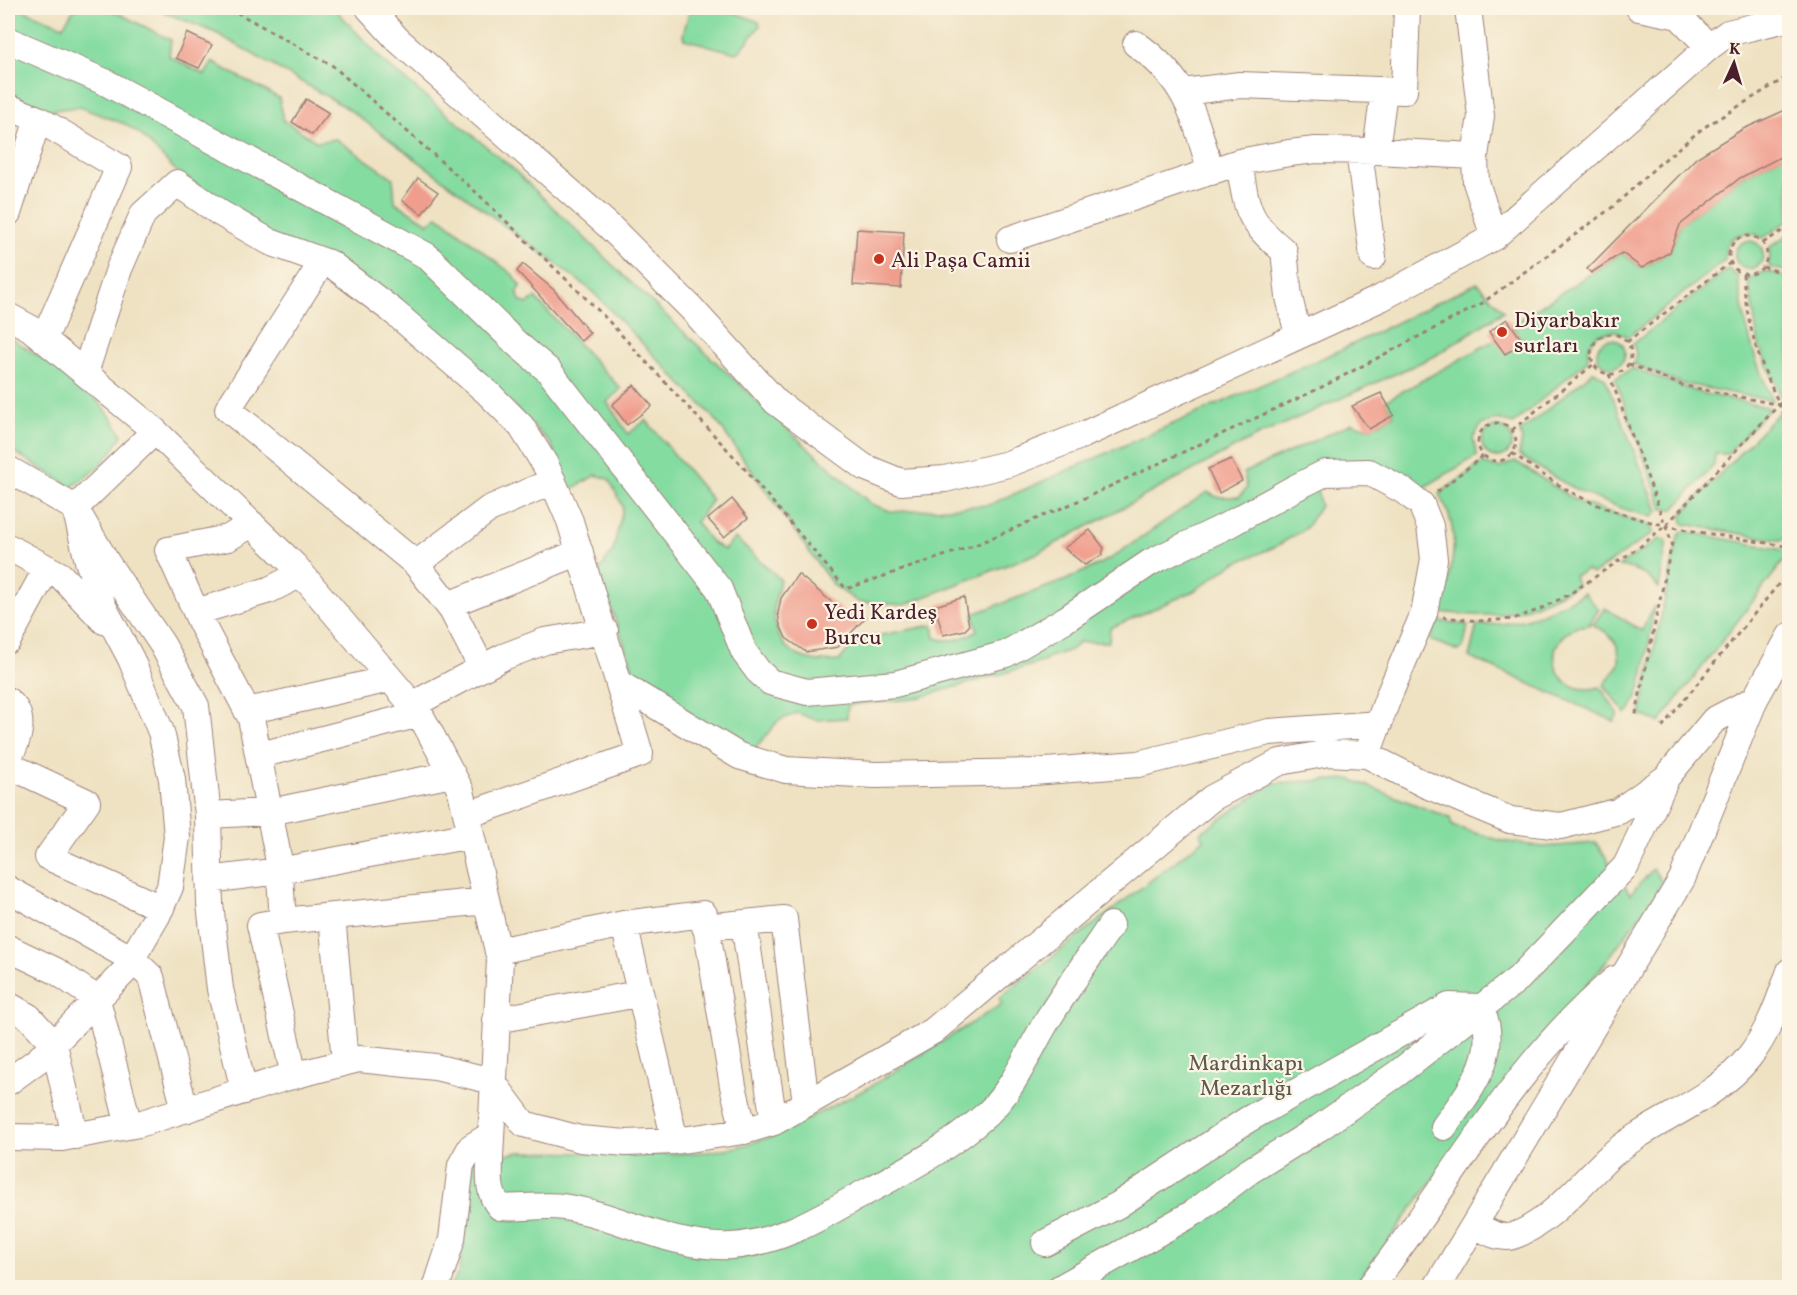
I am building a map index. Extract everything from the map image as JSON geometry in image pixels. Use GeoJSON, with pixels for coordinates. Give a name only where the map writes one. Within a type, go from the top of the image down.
{"type":"FeatureCollection","features":[{"type":"Feature","properties":{"kind":"street"},"geometry":{"type":"LineString","coordinates":[[369,8],[397,39],[610,227],[691,308],[776,402],[864,467],[901,482],[945,479],[1008,464],[1083,435],[1381,298],[1494,237],[1709,47],[1728,33],[1790,18]]}},
{"type":"Feature","properties":{"kind":"street"},"geometry":{"type":"LineString","coordinates":[[1183,92],[1240,85],[1404,92],[1407,8]]}},
{"type":"Feature","properties":{"kind":"street"},"geometry":{"type":"LineString","coordinates":[[1468,8],[1480,116],[1475,156],[1476,182],[1494,237]]}},
{"type":"Feature","properties":{"kind":"street"},"geometry":{"type":"LineString","coordinates":[[1639,8],[1679,16],[1709,47]]}},
{"type":"Feature","properties":{"kind":"street"},"geometry":{"type":"LineString","coordinates":[[8,40],[105,82],[428,256],[517,344],[549,371],[719,589],[744,652],[770,682],[807,692],[830,692],[895,684],[992,659],[1066,619],[1151,562],[1325,473],[1369,472],[1404,491],[1421,504],[1430,526],[1434,559],[1424,613],[1367,755]]}},
{"type":"Feature","properties":{"kind":"street"},"geometry":{"type":"LineString","coordinates":[[1136,44],[1148,52],[1183,92],[1192,107],[1211,172]]}},
{"type":"Feature","properties":{"kind":"street"},"geometry":{"type":"LineString","coordinates":[[1373,257],[1368,151],[1384,91]]}},
{"type":"Feature","properties":{"kind":"street"},"geometry":{"type":"LineString","coordinates":[[8,107],[38,119],[118,167],[44,339]]}},
{"type":"Feature","properties":{"kind":"street"},"geometry":{"type":"LineString","coordinates":[[8,213],[38,119]]}},
{"type":"Feature","properties":{"kind":"street"},"geometry":{"type":"LineString","coordinates":[[1010,239],[1239,162],[1316,150],[1475,156]]}},
{"type":"Feature","properties":{"kind":"street"},"geometry":{"type":"LineString","coordinates":[[1239,162],[1247,210],[1255,225],[1284,251],[1289,297],[1298,335]]}},
{"type":"Feature","properties":{"kind":"street"},"geometry":{"type":"LineString","coordinates":[[85,373],[119,269],[143,214],[177,183],[220,213],[270,242],[323,261],[394,312],[488,393],[521,426],[553,482],[580,552],[640,754],[469,825],[279,871],[209,880]]}},
{"type":"Feature","properties":{"kind":"street"},"geometry":{"type":"LineString","coordinates":[[323,261],[228,409],[416,564],[448,605],[482,668]]}},
{"type":"Feature","properties":{"kind":"street"},"geometry":{"type":"LineString","coordinates":[[8,316],[30,328],[155,431],[301,574],[416,710],[452,774],[461,791],[500,960],[492,1081],[490,1188],[492,1199],[500,1207],[521,1209],[562,1207],[595,1214],[684,1243],[730,1246],[762,1242],[800,1228],[952,1143],[988,1113],[1016,1081],[1048,1020],[1112,925]]}},
{"type":"Feature","properties":{"kind":"street"},"geometry":{"type":"LineString","coordinates":[[75,508],[155,431]]}},
{"type":"Feature","properties":{"kind":"street"},"geometry":{"type":"LineString","coordinates":[[8,469],[75,508],[107,563],[162,644],[196,706],[208,815],[209,880],[220,989],[244,1091]]}},
{"type":"Feature","properties":{"kind":"street"},"geometry":{"type":"LineString","coordinates":[[416,564],[489,509],[553,482]]}},
{"type":"Feature","properties":{"kind":"street"},"geometry":{"type":"LineString","coordinates":[[8,1082],[38,1060],[124,972],[161,908],[170,887],[177,837],[172,779],[161,732],[119,636],[103,606],[88,561],[75,508]]}},
{"type":"Feature","properties":{"kind":"street"},"geometry":{"type":"LineString","coordinates":[[252,524],[228,538],[168,550],[196,612],[247,711],[260,755],[270,812],[279,871],[283,921]]}},
{"type":"Feature","properties":{"kind":"street"},"geometry":{"type":"LineString","coordinates":[[8,548],[60,574],[119,636]]}},
{"type":"Feature","properties":{"kind":"street"},"geometry":{"type":"LineString","coordinates":[[448,605],[580,552]]}},
{"type":"Feature","properties":{"kind":"street"},"geometry":{"type":"LineString","coordinates":[[8,640],[47,568]]}},
{"type":"Feature","properties":{"kind":"street"},"geometry":{"type":"LineString","coordinates":[[196,612],[269,590],[301,574]]}},
{"type":"Feature","properties":{"kind":"street"},"geometry":{"type":"LineString","coordinates":[[260,755],[416,710],[482,668],[545,641],[605,630]]}},
{"type":"Feature","properties":{"kind":"street"},"geometry":{"type":"LineString","coordinates":[[1436,1287],[1682,879],[1755,699],[1790,636]]}},
{"type":"Feature","properties":{"kind":"street"},"geometry":{"type":"LineString","coordinates":[[247,711],[390,679]]}},
{"type":"Feature","properties":{"kind":"street"},"geometry":{"type":"LineString","coordinates":[[620,684],[739,756],[786,770],[853,773],[1033,772],[1138,764],[1269,732],[1378,724]]}},
{"type":"Feature","properties":{"kind":"street"},"geometry":{"type":"LineString","coordinates":[[1060,1287],[1195,1212],[1248,1172],[1319,1128],[1398,1072],[1519,978],[1626,866],[1666,778],[1714,720],[1755,699]]}},
{"type":"Feature","properties":{"kind":"street"},"geometry":{"type":"LineString","coordinates":[[8,701],[15,707],[20,726],[17,744],[8,759]]}},
{"type":"Feature","properties":{"kind":"street"},"geometry":{"type":"LineString","coordinates":[[8,1137],[62,1138],[129,1126],[294,1076],[359,1059],[435,1067],[492,1081],[524,1124],[580,1139],[626,1143],[675,1141],[744,1131],[774,1122],[933,1031],[1212,798],[1280,762],[1328,753],[1367,755],[1424,784],[1510,820],[1562,826],[1619,811],[1666,778]]}},
{"type":"Feature","properties":{"kind":"street"},"geometry":{"type":"LineString","coordinates":[[8,765],[87,802],[48,857],[161,908]]}},
{"type":"Feature","properties":{"kind":"street"},"geometry":{"type":"LineString","coordinates":[[208,815],[270,812],[452,774]]}},
{"type":"Feature","properties":{"kind":"street"},"geometry":{"type":"LineString","coordinates":[[8,889],[132,959],[151,977],[185,1110]]}},
{"type":"Feature","properties":{"kind":"street"},"geometry":{"type":"LineString","coordinates":[[294,1076],[260,926],[283,921],[486,901]]}},
{"type":"Feature","properties":{"kind":"street"},"geometry":{"type":"LineString","coordinates":[[498,951],[624,924],[704,914],[744,1131]]}},
{"type":"Feature","properties":{"kind":"street"},"geometry":{"type":"LineString","coordinates":[[332,916],[345,1062]]}},
{"type":"Feature","properties":{"kind":"street"},"geometry":{"type":"LineString","coordinates":[[705,927],[784,919],[806,1104]]}},
{"type":"Feature","properties":{"kind":"street"},"geometry":{"type":"LineString","coordinates":[[744,923],[774,1122]]}},
{"type":"Feature","properties":{"kind":"street"},"geometry":{"type":"LineString","coordinates":[[624,924],[638,994],[675,1141]]}},
{"type":"Feature","properties":{"kind":"street"},"geometry":{"type":"LineString","coordinates":[[8,948],[56,971],[97,999],[129,1126]]}},
{"type":"Feature","properties":{"kind":"street"},"geometry":{"type":"LineString","coordinates":[[1369,1287],[1397,1253],[1464,1152],[1523,1076],[1579,1009],[1630,967]]}},
{"type":"Feature","properties":{"kind":"street"},"geometry":{"type":"LineString","coordinates":[[1475,1225],[1496,1236],[1511,1237],[1530,1228],[1575,1192],[1610,1156],[1682,1108],[1726,1084],[1750,1056],[1771,1021],[1790,971]]}},
{"type":"Feature","properties":{"kind":"street"},"geometry":{"type":"LineString","coordinates":[[496,1020],[638,994]]}},
{"type":"Feature","properties":{"kind":"street"},"geometry":{"type":"LineString","coordinates":[[8,1005],[29,1017],[54,1044],[75,1136]]}},
{"type":"Feature","properties":{"kind":"street"},"geometry":{"type":"LineString","coordinates":[[1045,1243],[1118,1205],[1247,1120],[1449,1006],[1480,1007]]}},
{"type":"Feature","properties":{"kind":"street"},"geometry":{"type":"LineString","coordinates":[[1444,1127],[1476,1082],[1486,1052],[1488,1023],[1480,1007]]}},
{"type":"Feature","properties":{"kind":"street"},"geometry":{"type":"LineString","coordinates":[[436,1287],[452,1239],[461,1165],[471,1147],[491,1135]]}},
{"type":"Feature","properties":{"kind":"path"},"geometry":{"type":"LineString","coordinates":[[229,8],[333,66],[478,194],[610,323],[738,461],[846,589],[973,546],[1085,498],[1360,368],[1481,304],[1614,206],[1658,165],[1703,128],[1790,75]]}},
{"type":"Feature","properties":{"kind":"path"},"geometry":{"type":"LineString","coordinates":[[1763,243],[1790,226]]}},
{"type":"Feature","properties":{"kind":"path"},"geometry":{"type":"LineString","coordinates":[[1627,342],[1730,263],[1731,245],[1741,237],[1753,236],[1763,243],[1767,255],[1763,267],[1754,273],[1743,274],[1730,263]]}},
{"type":"Feature","properties":{"kind":"path"},"geometry":{"type":"LineString","coordinates":[[1763,267],[1790,275]]}},
{"type":"Feature","properties":{"kind":"path"},"geometry":{"type":"LineString","coordinates":[[1743,274],[1744,298],[1752,331],[1763,366],[1790,433]]}},
{"type":"Feature","properties":{"kind":"path"},"geometry":{"type":"LineString","coordinates":[[1609,374],[1620,372],[1629,364],[1631,353],[1623,337],[1610,334],[1597,339],[1591,351],[1594,364],[1609,374],[1667,524],[1672,543],[1635,718]]}},
{"type":"Feature","properties":{"kind":"path"},"geometry":{"type":"LineString","coordinates":[[1512,430],[1594,364]]}},
{"type":"Feature","properties":{"kind":"path"},"geometry":{"type":"LineString","coordinates":[[1629,364],[1681,385],[1780,405],[1790,412]]}},
{"type":"Feature","properties":{"kind":"path"},"geometry":{"type":"LineString","coordinates":[[1424,613],[1479,621],[1513,619],[1568,595],[1605,571],[1667,524],[1790,393]]}},
{"type":"Feature","properties":{"kind":"path"},"geometry":{"type":"LineString","coordinates":[[1502,423],[1512,430],[1516,442],[1512,453],[1502,461],[1488,460],[1483,456],[1477,445],[1480,432],[1484,427],[1502,423]]}},
{"type":"Feature","properties":{"kind":"path"},"geometry":{"type":"LineString","coordinates":[[1512,453],[1567,490],[1592,503],[1638,519],[1790,547]]}},
{"type":"Feature","properties":{"kind":"path"},"geometry":{"type":"LineString","coordinates":[[1421,504],[1483,456]]}},
{"type":"Feature","properties":{"kind":"path"},"geometry":{"type":"LineString","coordinates":[[1662,728],[1790,570]]}},
{"type":"Feature","properties":{"kind":"green space"},"geometry":{"type":"Polygon","coordinates":[[[8,8],[18,8],[63,26],[75,8],[108,8],[171,40],[169,56],[205,75],[212,62],[279,98],[283,120],[317,142],[336,139],[393,178],[395,202],[428,223],[438,216],[512,274],[521,285],[517,291],[520,301],[527,304],[535,298],[621,389],[607,402],[628,434],[646,420],[712,500],[696,522],[711,542],[724,550],[735,538],[780,579],[774,607],[778,634],[792,652],[812,660],[839,661],[857,640],[933,625],[935,638],[951,640],[967,636],[977,630],[973,614],[1066,580],[1110,559],[1207,492],[1217,497],[1239,497],[1247,488],[1244,473],[1352,423],[1370,429],[1394,415],[1385,401],[1495,340],[1524,343],[1512,325],[1622,253],[1642,268],[1670,252],[1680,225],[1740,178],[1789,152],[1789,220],[1763,238],[1749,234],[1736,236],[1727,245],[1725,260],[1628,337],[1616,331],[1598,334],[1588,348],[1588,360],[1513,424],[1498,419],[1481,425],[1473,439],[1477,456],[1423,488],[1394,475],[1317,486],[1320,506],[1306,528],[1277,546],[1233,564],[1194,591],[1110,628],[1109,642],[1079,642],[1071,650],[1046,658],[1046,661],[914,699],[848,705],[847,718],[816,720],[797,713],[778,721],[752,752],[683,715],[635,674],[598,572],[613,551],[623,507],[609,479],[596,475],[570,490],[551,444],[505,397],[175,170],[141,135],[125,124],[79,107],[37,112],[8,100],[8,8]]]}},
{"type":"Feature","properties":{"kind":"green space"},"geometry":{"type":"Polygon","coordinates":[[[154,8],[334,8],[385,63],[511,167],[786,428],[871,504],[893,512],[989,505],[1345,348],[1477,283],[1504,311],[1435,356],[1255,437],[1038,553],[904,605],[858,602],[833,585],[715,419],[591,290],[347,108],[216,33],[154,8]]]}},
{"type":"Feature","properties":{"kind":"green space"},"geometry":{"type":"Polygon","coordinates":[[[690,8],[723,8],[759,22],[760,26],[736,53],[684,39],[690,8]]]}},
{"type":"Feature","properties":{"kind":"green space"},"geometry":{"type":"Polygon","coordinates":[[[1789,234],[1789,272],[1769,267],[1770,247],[1789,234]]]}},
{"type":"Feature","properties":{"kind":"green space"},"geometry":{"type":"Polygon","coordinates":[[[1749,241],[1759,245],[1763,255],[1759,265],[1749,269],[1739,265],[1735,255],[1739,245],[1749,241]]]}},
{"type":"Feature","properties":{"kind":"green space"},"geometry":{"type":"Polygon","coordinates":[[[1728,269],[1738,277],[1750,340],[1773,401],[1680,383],[1634,364],[1636,353],[1633,344],[1728,269]]]}},
{"type":"Feature","properties":{"kind":"green space"},"geometry":{"type":"Polygon","coordinates":[[[1766,271],[1789,278],[1789,385],[1781,397],[1759,346],[1748,279],[1766,271]]]}},
{"type":"Feature","properties":{"kind":"green space"},"geometry":{"type":"Polygon","coordinates":[[[8,336],[56,367],[86,390],[112,418],[122,435],[101,464],[71,487],[8,448],[8,336]]]}},
{"type":"Feature","properties":{"kind":"green space"},"geometry":{"type":"Polygon","coordinates":[[[1611,339],[1621,343],[1625,353],[1621,363],[1611,367],[1601,363],[1597,353],[1601,343],[1611,339]]]}},
{"type":"Feature","properties":{"kind":"green space"},"geometry":{"type":"Polygon","coordinates":[[[1632,368],[1697,392],[1770,408],[1727,454],[1715,454],[1714,465],[1674,509],[1663,509],[1615,379],[1632,368]]]}},
{"type":"Feature","properties":{"kind":"green space"},"geometry":{"type":"Polygon","coordinates":[[[1594,371],[1605,378],[1658,511],[1653,517],[1599,500],[1552,476],[1519,455],[1522,440],[1520,432],[1594,371]]]}},
{"type":"Feature","properties":{"kind":"green space"},"geometry":{"type":"Polygon","coordinates":[[[1779,412],[1789,464],[1789,539],[1778,540],[1684,524],[1681,515],[1779,412]]]}},
{"type":"Feature","properties":{"kind":"green space"},"geometry":{"type":"Polygon","coordinates":[[[1497,427],[1508,431],[1512,442],[1508,453],[1497,457],[1486,453],[1482,442],[1486,431],[1497,427]]]}},
{"type":"Feature","properties":{"kind":"green space"},"geometry":{"type":"Polygon","coordinates":[[[1515,461],[1578,502],[1651,526],[1653,533],[1593,574],[1587,570],[1574,576],[1577,585],[1527,608],[1480,615],[1441,612],[1451,567],[1453,538],[1447,509],[1439,494],[1482,463],[1499,468],[1515,461]]]}},
{"type":"Feature","properties":{"kind":"green space"},"geometry":{"type":"Polygon","coordinates":[[[1683,531],[1789,551],[1789,554],[1660,722],[1640,715],[1678,537],[1683,531]]]}},
{"type":"Feature","properties":{"kind":"green space"},"geometry":{"type":"Polygon","coordinates":[[[1659,539],[1667,541],[1659,588],[1641,573],[1619,566],[1659,539]]]}},
{"type":"Feature","properties":{"kind":"green space"},"geometry":{"type":"Polygon","coordinates":[[[1584,593],[1599,609],[1589,625],[1572,629],[1561,638],[1555,650],[1555,663],[1560,675],[1569,684],[1583,689],[1600,687],[1618,714],[1614,721],[1469,657],[1477,625],[1508,623],[1533,617],[1584,593]]]}},
{"type":"Feature","properties":{"kind":"green space"},"geometry":{"type":"Polygon","coordinates":[[[1654,606],[1642,680],[1638,694],[1626,714],[1604,685],[1619,664],[1616,645],[1610,636],[1593,625],[1605,608],[1642,631],[1654,606]]]}},
{"type":"Feature","properties":{"kind":"green space"},"geometry":{"type":"Polygon","coordinates":[[[1438,621],[1468,625],[1464,645],[1459,651],[1430,640],[1438,621]]]}},
{"type":"Feature","properties":{"kind":"green space","name":"Mardinkapı Mezarlığı"},"geometry":{"type":"Polygon","coordinates":[[[1350,779],[1450,818],[1452,826],[1502,841],[1543,847],[1596,843],[1630,894],[1653,869],[1662,882],[1656,894],[1599,971],[1500,1089],[1354,1287],[449,1288],[459,1272],[473,1160],[520,1152],[666,1154],[708,1152],[771,1137],[868,1088],[1002,1004],[999,998],[1204,839],[1200,833],[1273,783],[1350,779]]]}},
{"type":"Feature","properties":{"kind":"building"},"geometry":{"type":"Polygon","coordinates":[[[187,33],[212,45],[199,68],[176,58],[187,33]]]}},
{"type":"Feature","properties":{"kind":"building"},"geometry":{"type":"Polygon","coordinates":[[[306,99],[329,113],[312,135],[292,122],[306,99]]]}},
{"type":"Feature","properties":{"kind":"building"},"geometry":{"type":"Polygon","coordinates":[[[1790,108],[1790,152],[1740,178],[1680,225],[1670,252],[1642,268],[1622,253],[1591,273],[1587,269],[1696,158],[1741,130],[1790,108]]]}},
{"type":"Feature","properties":{"kind":"building"},"geometry":{"type":"Polygon","coordinates":[[[418,178],[438,192],[422,214],[402,200],[418,178]]]}},
{"type":"Feature","properties":{"kind":"building","name":"Ali Paşa Camii"},"geometry":{"type":"Polygon","coordinates":[[[857,229],[904,232],[901,288],[853,285],[857,229]]]}},
{"type":"Feature","properties":{"kind":"building"},"geometry":{"type":"Polygon","coordinates":[[[523,264],[554,290],[590,333],[581,341],[517,271],[523,264]]]}},
{"type":"Feature","properties":{"kind":"building"},"geometry":{"type":"Polygon","coordinates":[[[1507,319],[1524,343],[1505,354],[1489,332],[1507,319]]]}},
{"type":"Feature","properties":{"kind":"building"},"geometry":{"type":"Polygon","coordinates":[[[634,385],[652,406],[627,425],[612,405],[634,385]]]}},
{"type":"Feature","properties":{"kind":"building"},"geometry":{"type":"Polygon","coordinates":[[[1381,393],[1394,415],[1369,429],[1352,406],[1381,393]]]}},
{"type":"Feature","properties":{"kind":"building"},"geometry":{"type":"Polygon","coordinates":[[[1231,459],[1242,481],[1219,493],[1208,469],[1231,459]]]}},
{"type":"Feature","properties":{"kind":"building"},"geometry":{"type":"Polygon","coordinates":[[[732,499],[748,518],[724,537],[708,519],[732,499]]]}},
{"type":"Feature","properties":{"kind":"building"},"geometry":{"type":"Polygon","coordinates":[[[1090,530],[1104,548],[1102,555],[1085,565],[1064,548],[1090,530]]]}},
{"type":"Feature","properties":{"kind":"building"},"geometry":{"type":"Polygon","coordinates":[[[798,574],[845,613],[866,617],[838,647],[806,652],[786,638],[778,613],[781,598],[798,574]]]}},
{"type":"Feature","properties":{"kind":"building"},"geometry":{"type":"Polygon","coordinates":[[[964,597],[969,626],[965,630],[943,635],[935,606],[964,597]]]}},
{"type":"Feature","properties":{"kind":"place","name":"Ali Paşa Camii"},"geometry":{"type":"Point","coordinates":[879,259]}},
{"type":"Feature","properties":{"kind":"place","name":"Diyarbakır surları"},"geometry":{"type":"Point","coordinates":[1502,332]}},
{"type":"Feature","properties":{"kind":"place","name":"Yedi Kardeş Burcu"},"geometry":{"type":"Point","coordinates":[812,624]}}]}
